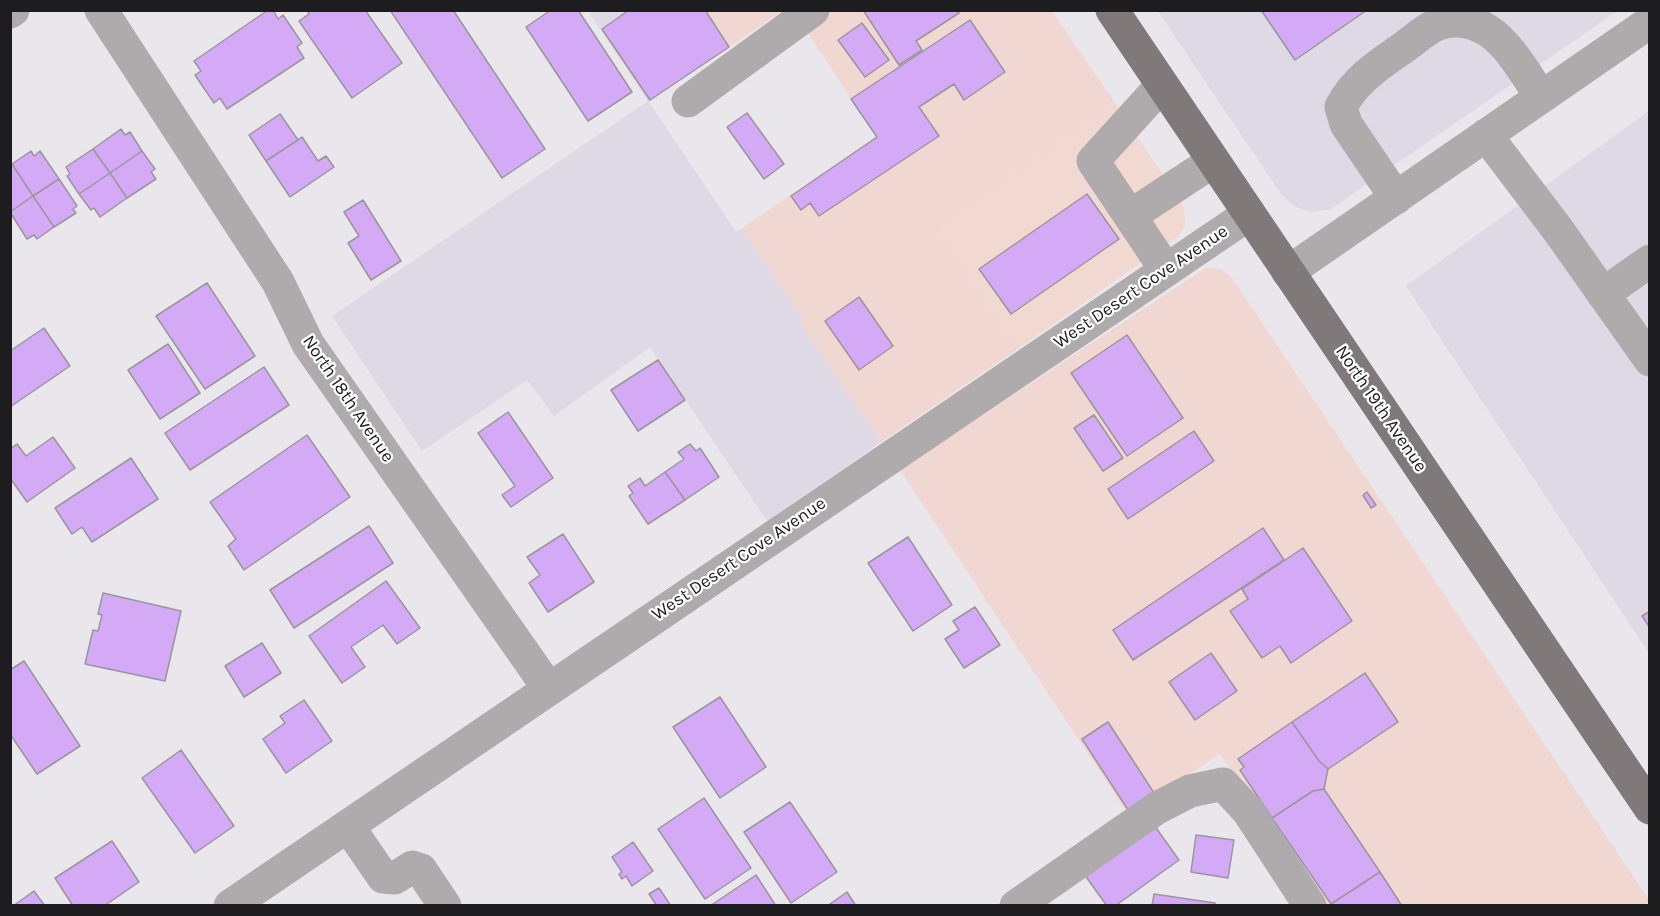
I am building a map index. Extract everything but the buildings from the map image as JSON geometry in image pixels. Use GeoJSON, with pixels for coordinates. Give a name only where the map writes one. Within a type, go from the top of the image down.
{"type":"FeatureCollection","features":[{"type":"Feature","properties":{"kind":"main road","name":"North 19th Avenue"},"geometry":{"type":"LineString","coordinates":[[1112,10],[1212,162],[1650,808]]}},
{"type":"Feature","properties":{"kind":"street","name":"North 18th Avenue"},"geometry":{"type":"LineString","coordinates":[[101,10],[278,282],[308,344],[549,689]]}},
{"type":"Feature","properties":{"kind":"street"},"geometry":{"type":"LineString","coordinates":[[688,102],[813,10]]}},
{"type":"Feature","properties":{"kind":"street"},"geometry":{"type":"LineString","coordinates":[[1396,198],[1346,124],[1341,107],[1347,95],[1368,73],[1436,25],[1456,20],[1477,24],[1496,35],[1541,97]]}},
{"type":"Feature","properties":{"kind":"street"},"geometry":{"type":"LineString","coordinates":[[1288,272],[1650,22]]}},
{"type":"Feature","properties":{"kind":"street"},"geometry":{"type":"LineString","coordinates":[[1162,86],[1093,161],[1166,270]]}},
{"type":"Feature","properties":{"kind":"street"},"geometry":{"type":"LineString","coordinates":[[1486,135],[1650,360]]}},
{"type":"Feature","properties":{"kind":"street"},"geometry":{"type":"LineString","coordinates":[[1130,216],[1212,162]]}},
{"type":"Feature","properties":{"kind":"street","name":"West Desert Cove Avenue"},"geometry":{"type":"LineString","coordinates":[[233,905],[1249,214]]}},
{"type":"Feature","properties":{"kind":"street"},"geometry":{"type":"LineString","coordinates":[[1603,294],[1650,261]]}},
{"type":"Feature","properties":{"kind":"street"},"geometry":{"type":"LineString","coordinates":[[1016,906],[1157,808],[1191,791],[1222,784],[1248,811],[1310,906]]}},
{"type":"Feature","properties":{"kind":"street"},"geometry":{"type":"LineString","coordinates":[[348,826],[383,877],[395,878],[412,867],[421,870],[445,906]]}},
{"type":"Feature","properties":{"kind":"shaded area"},"geometry":{"type":"Polygon","coordinates":[[[588,11],[705,11],[729,47],[649,102],[736,232],[742,228],[803,319],[800,322],[881,442],[767,521],[650,347],[554,416],[527,380],[422,451],[332,316],[648,101],[588,11]]]}},
{"type":"Feature","properties":{"kind":"shaded area"},"geometry":{"type":"Polygon","coordinates":[[[705,11],[782,11],[729,47],[705,11]]]}},
{"type":"Feature","properties":{"kind":"shaded area"},"geometry":{"type":"Polygon","coordinates":[[[794,11],[1052,11],[1117,106],[938,227],[1019,348],[881,442],[799,322],[803,319],[742,228],[876,137],[794,11]]]}},
{"type":"Feature","properties":{"kind":"shaded area"},"geometry":{"type":"Polygon","coordinates":[[[1158,11],[1617,11],[1331,209],[1310,212],[1294,206],[1281,194],[1158,11]]]}},
{"type":"Feature","properties":{"kind":"shaded area"},"geometry":{"type":"Polygon","coordinates":[[[1117,106],[1183,206],[1186,224],[1179,236],[1019,348],[938,227],[1117,106]]]}},
{"type":"Feature","properties":{"kind":"shaded area"},"geometry":{"type":"Polygon","coordinates":[[[1649,111],[1649,653],[1406,286],[1649,111]]]}},
{"type":"Feature","properties":{"kind":"shaded area"},"geometry":{"type":"Polygon","coordinates":[[[1207,267],[1221,269],[1232,278],[1649,900],[1649,905],[1323,905],[1220,754],[1128,814],[900,470],[1207,267]]]}}]}
